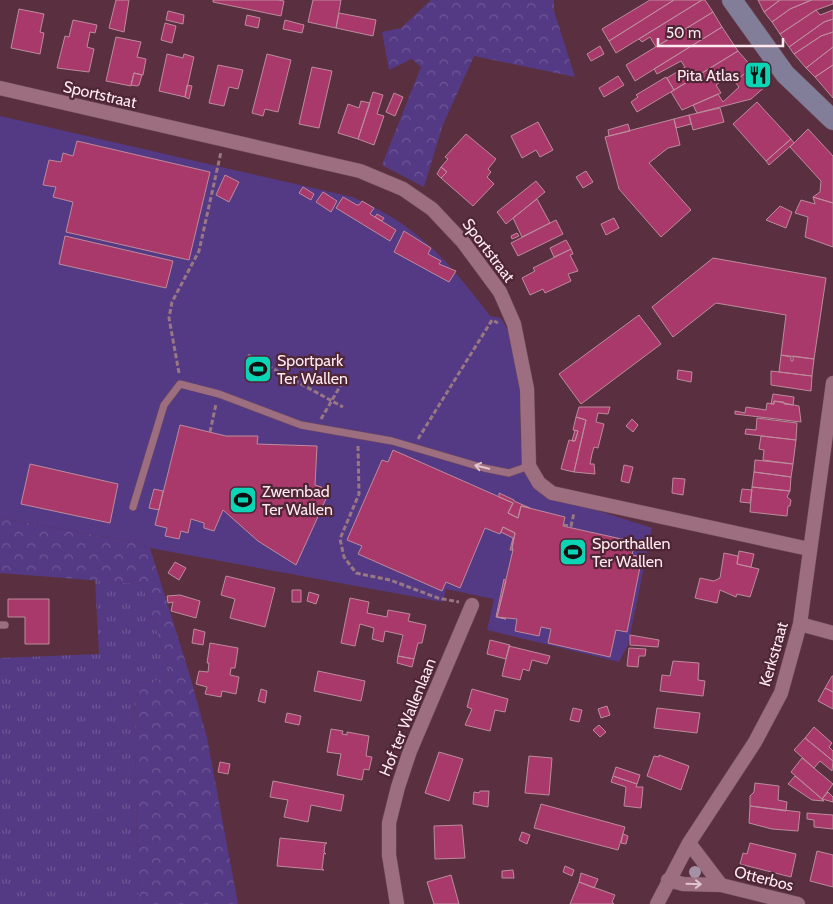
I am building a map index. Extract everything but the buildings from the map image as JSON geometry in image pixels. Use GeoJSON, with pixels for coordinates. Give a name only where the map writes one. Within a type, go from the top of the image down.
{"type":"FeatureCollection","features":[{"type":"Feature","properties":{"kind":"main road"},"geometry":{"type":"LineString","coordinates":[[732,0],[785,74],[833,120]]}},
{"type":"Feature","properties":{"kind":"street","name":"Sportstraat"},"geometry":{"type":"LineString","coordinates":[[0,88],[360,171],[403,189],[417,198],[449,225],[469,249],[500,292],[514,324],[527,389],[529,466]]}},
{"type":"Feature","properties":{"kind":"street","name":"Kerkstraat"},"geometry":{"type":"LineString","coordinates":[[657,904],[689,843],[726,788],[781,693],[800,624],[833,383]]}},
{"type":"Feature","properties":{"kind":"street"},"geometry":{"type":"LineString","coordinates":[[529,466],[539,483],[552,493],[809,549]]}},
{"type":"Feature","properties":{"kind":"street","name":"Hof ter Wallenlaan"},"geometry":{"type":"LineString","coordinates":[[397,904],[389,854],[389,823],[398,787],[410,751],[472,605]]}},
{"type":"Feature","properties":{"kind":"street"},"geometry":{"type":"LineString","coordinates":[[800,624],[833,632]]}},
{"type":"Feature","properties":{"kind":"street","name":"Otterbos"},"geometry":{"type":"LineString","coordinates":[[689,843],[721,885]]}},
{"type":"Feature","properties":{"kind":"street","name":"Otterbos"},"geometry":{"type":"LineString","coordinates":[[668,880],[683,884],[721,885],[798,904]]}},
{"type":"Feature","properties":{"kind":"lane"},"geometry":{"type":"LineString","coordinates":[[134,507],[164,405],[180,384],[218,394],[301,425],[392,441],[484,468],[509,473],[529,466]]}},
{"type":"Feature","properties":{"kind":"path"},"geometry":{"type":"LineString","coordinates":[[180,384],[169,318],[172,302],[199,251],[224,140]]}},
{"type":"Feature","properties":{"kind":"path"},"geometry":{"type":"LineString","coordinates":[[416,449],[492,320],[506,326],[514,324]]}},
{"type":"Feature","properties":{"kind":"path"},"geometry":{"type":"LineString","coordinates":[[248,356],[343,407]]}},
{"type":"Feature","properties":{"kind":"path"},"geometry":{"type":"LineString","coordinates":[[316,428],[344,378]]}},
{"type":"Feature","properties":{"kind":"path"},"geometry":{"type":"LineString","coordinates":[[210,432],[218,394]]}},
{"type":"Feature","properties":{"kind":"path"},"geometry":{"type":"LineString","coordinates":[[358,435],[359,494],[340,539],[344,557],[356,573],[390,580],[438,598],[472,605]]}},
{"type":"Feature","properties":{"kind":"path"},"geometry":{"type":"LineString","coordinates":[[563,525],[571,526],[572,522]]}},
{"type":"Feature","properties":{"kind":"green space"},"geometry":{"type":"Polygon","coordinates":[[[431,0],[554,0],[554,11],[575,77],[474,56],[442,127],[424,187],[382,165],[421,67],[412,59],[389,70],[382,32],[401,28],[431,0]]]}},
{"type":"Feature","properties":{"kind":"green space","name":"Sportpark Ter Wallen"},"geometry":{"type":"Polygon","coordinates":[[[0,116],[352,197],[395,219],[430,246],[460,278],[490,316],[501,318],[509,334],[515,352],[518,371],[523,468],[559,498],[652,528],[628,645],[619,662],[487,630],[494,599],[446,589],[443,602],[150,548],[128,541],[0,518],[0,116]]]}},
{"type":"Feature","properties":{"kind":"green space"},"geometry":{"type":"Polygon","coordinates":[[[0,518],[128,541],[150,548],[190,676],[207,738],[238,904],[138,904],[134,683],[172,679],[142,584],[0,573],[0,518]]]}},
{"type":"Feature","properties":{"kind":"green space"},"geometry":{"type":"Polygon","coordinates":[[[95,580],[142,584],[172,679],[134,683],[138,904],[0,904],[0,658],[99,654],[95,580]]]}},
{"type":"Feature","properties":{"kind":"place","name":"Pita Atlas"},"geometry":{"type":"Point","coordinates":[758,75]}},
{"type":"Feature","properties":{"kind":"place","name":"Sportpark Ter Wallen"},"geometry":{"type":"Point","coordinates":[258,369]}},
{"type":"Feature","properties":{"kind":"place","name":"Zwembad Ter Wallen"},"geometry":{"type":"Point","coordinates":[243,500]}},
{"type":"Feature","properties":{"kind":"place","name":"Sporthallen Ter Wallen"},"geometry":{"type":"Point","coordinates":[573,552]}}]}
